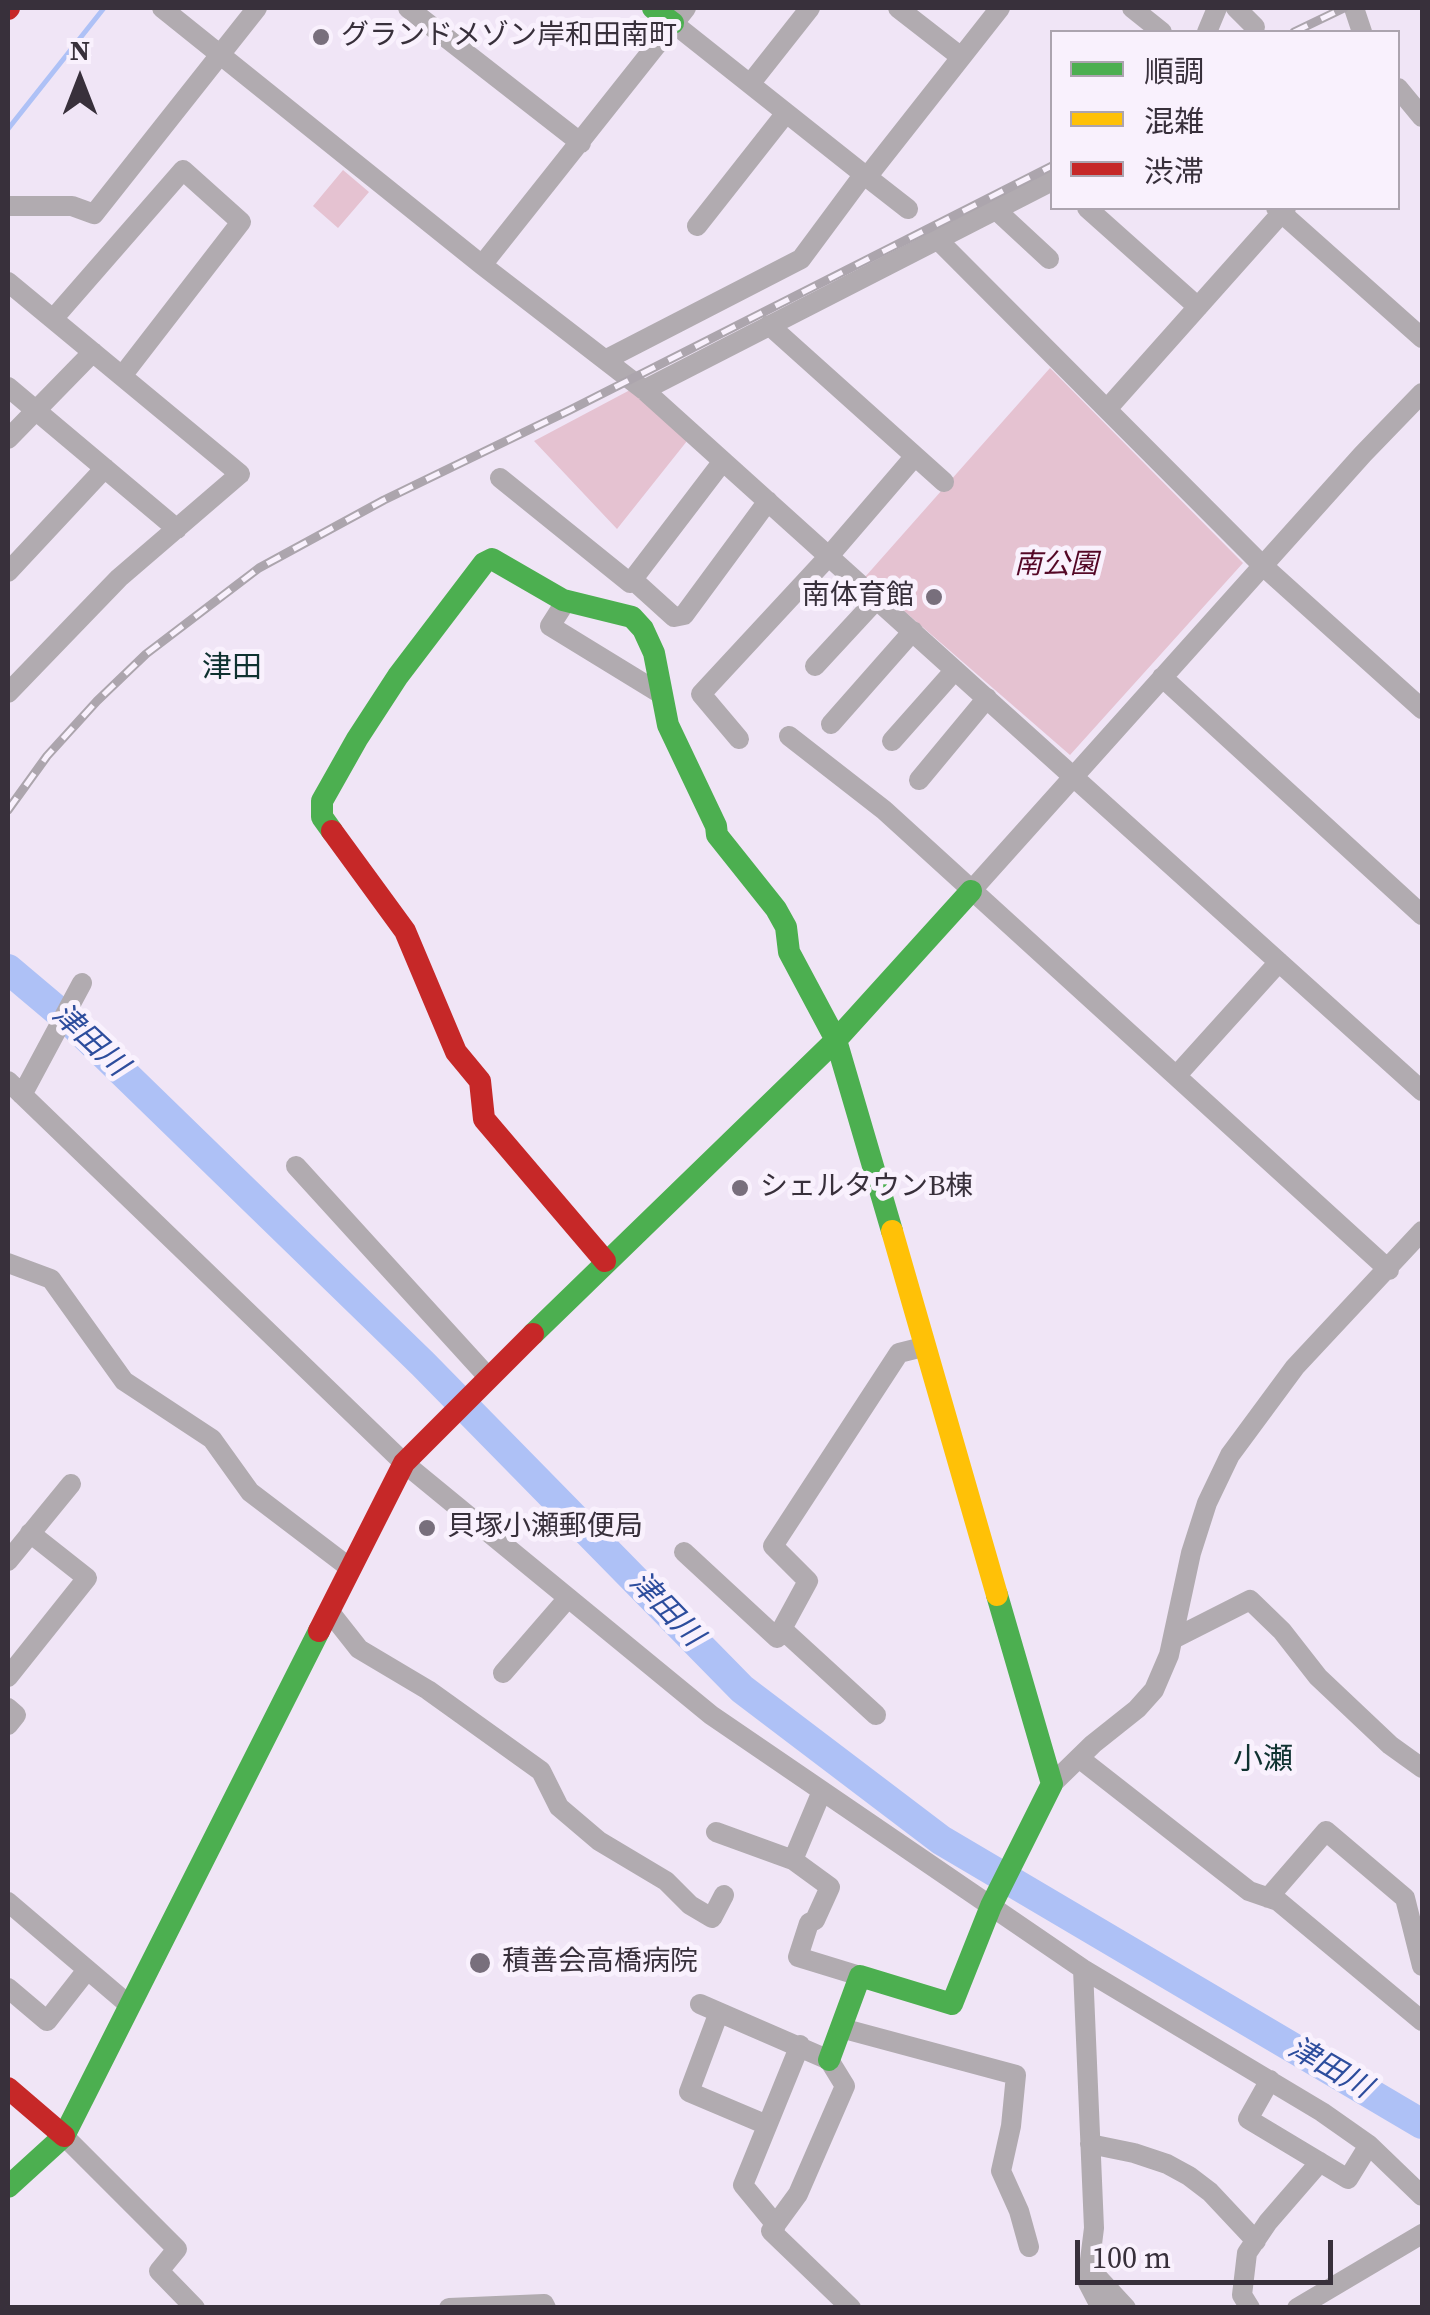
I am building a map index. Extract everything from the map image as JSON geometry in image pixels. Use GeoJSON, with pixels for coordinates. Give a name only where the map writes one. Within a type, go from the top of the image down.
{"type":"FeatureCollection","features":[{"type":"Feature","properties":{"kind":"street"},"geometry":{"type":"LineString","coordinates":[[162,8],[644,390],[1422,1091]]}},
{"type":"Feature","properties":{"kind":"street"},"geometry":{"type":"LineString","coordinates":[[8,206],[72,206],[94,214],[257,8]]}},
{"type":"Feature","properties":{"kind":"street"},"geometry":{"type":"LineString","coordinates":[[408,8],[581,143]]}},
{"type":"Feature","properties":{"kind":"street"},"geometry":{"type":"LineString","coordinates":[[653,8],[679,16],[750,84],[908,209]]}},
{"type":"Feature","properties":{"kind":"street"},"geometry":{"type":"LineString","coordinates":[[750,84],[810,8]]}},
{"type":"Feature","properties":{"kind":"street"},"geometry":{"type":"LineString","coordinates":[[898,8],[961,58]]}},
{"type":"Feature","properties":{"kind":"street"},"geometry":{"type":"LineString","coordinates":[[605,360],[801,258],[1000,8]]}},
{"type":"Feature","properties":{"kind":"street"},"geometry":{"type":"LineString","coordinates":[[1132,8],[1160,30]]}},
{"type":"Feature","properties":{"kind":"street"},"geometry":{"type":"LineString","coordinates":[[1236,8],[1255,26]]}},
{"type":"Feature","properties":{"kind":"street"},"geometry":{"type":"LineString","coordinates":[[482,265],[679,16]]}},
{"type":"Feature","properties":{"kind":"street"},"geometry":{"type":"LineString","coordinates":[[698,226],[786,113]]}},
{"type":"Feature","properties":{"kind":"street"},"geometry":{"type":"LineString","coordinates":[[54,320],[183,170],[241,222],[122,376]]}},
{"type":"Feature","properties":{"kind":"street"},"geometry":{"type":"LineString","coordinates":[[644,390],[1050,182]]}},
{"type":"Feature","properties":{"kind":"street"},"geometry":{"type":"LineString","coordinates":[[995,209],[1048,258]]}},
{"type":"Feature","properties":{"kind":"street"},"geometry":{"type":"LineString","coordinates":[[1088,210],[1198,307]]}},
{"type":"Feature","properties":{"kind":"street"},"geometry":{"type":"LineString","coordinates":[[1108,409],[1280,210]]}},
{"type":"Feature","properties":{"kind":"street"},"geometry":{"type":"LineString","coordinates":[[1282,210],[1422,338]]}},
{"type":"Feature","properties":{"kind":"street"},"geometry":{"type":"LineString","coordinates":[[936,238],[1262,566],[1422,709]]}},
{"type":"Feature","properties":{"kind":"street"},"geometry":{"type":"LineString","coordinates":[[8,282],[240,474],[119,578],[8,693]]}},
{"type":"Feature","properties":{"kind":"street"},"geometry":{"type":"LineString","coordinates":[[769,325],[944,482]]}},
{"type":"Feature","properties":{"kind":"street"},"geometry":{"type":"LineString","coordinates":[[8,440],[93,352]]}},
{"type":"Feature","properties":{"kind":"street"},"geometry":{"type":"LineString","coordinates":[[8,387],[177,529]]}},
{"type":"Feature","properties":{"kind":"street"},"geometry":{"type":"LineString","coordinates":[[8,2188],[64,2136],[404,1463],[605,1261],[836,1040],[1362,454],[1422,393]]}},
{"type":"Feature","properties":{"kind":"street"},"geometry":{"type":"LineString","coordinates":[[739,739],[701,694],[916,456]]}},
{"type":"Feature","properties":{"kind":"street"},"geometry":{"type":"LineString","coordinates":[[500,478],[630,582],[722,461]]}},
{"type":"Feature","properties":{"kind":"street"},"geometry":{"type":"LineString","coordinates":[[8,572],[104,468]]}},
{"type":"Feature","properties":{"kind":"street"},"geometry":{"type":"LineString","coordinates":[[632,579],[674,617],[684,614],[768,501]]}},
{"type":"Feature","properties":{"kind":"street"},"geometry":{"type":"LineString","coordinates":[[605,1261],[484,1118],[480,1081],[456,1052],[405,931],[322,817],[322,802],[398,676],[484,563],[492,558],[566,601],[632,617],[643,630],[654,653],[668,725],[716,826],[717,836],[786,927],[789,952],[836,1040],[1052,1784]]}},
{"type":"Feature","properties":{"kind":"street"},"geometry":{"type":"LineString","coordinates":[[815,666],[877,599]]}},
{"type":"Feature","properties":{"kind":"street"},"geometry":{"type":"LineString","coordinates":[[566,601],[550,626],[661,694]]}},
{"type":"Feature","properties":{"kind":"street"},"geometry":{"type":"LineString","coordinates":[[831,724],[913,632]]}},
{"type":"Feature","properties":{"kind":"street"},"geometry":{"type":"LineString","coordinates":[[892,741],[955,670]]}},
{"type":"Feature","properties":{"kind":"street"},"geometry":{"type":"LineString","coordinates":[[1162,677],[1422,915]]}},
{"type":"Feature","properties":{"kind":"street"},"geometry":{"type":"LineString","coordinates":[[919,780],[987,698]]}},
{"type":"Feature","properties":{"kind":"street"},"geometry":{"type":"LineString","coordinates":[[788,736],[884,810],[1389,1270]]}},
{"type":"Feature","properties":{"kind":"street"},"geometry":{"type":"LineString","coordinates":[[1177,1075],[1279,962]]}},
{"type":"Feature","properties":{"kind":"street"},"geometry":{"type":"LineString","coordinates":[[82,983],[14,1088],[404,1463],[710,1715],[1083,1968],[1370,2145],[1422,2196]]}},
{"type":"Feature","properties":{"kind":"street"},"geometry":{"type":"LineString","coordinates":[[296,1166],[489,1378]]}},
{"type":"Feature","properties":{"kind":"street"},"geometry":{"type":"LineString","coordinates":[[716,1832],[793,1860],[830,1887],[809,1923],[798,1957],[952,2004],[992,1906],[1052,1784],[1154,1690],[1173,1639],[1191,1553],[1207,1503],[1230,1454],[1295,1367],[1422,1232]]}},
{"type":"Feature","properties":{"kind":"street"},"geometry":{"type":"LineString","coordinates":[[8,1263],[50,1279],[124,1381],[212,1439],[250,1492],[350,1568]]}},
{"type":"Feature","properties":{"kind":"street"},"geometry":{"type":"LineString","coordinates":[[777,1639],[808,1581],[773,1546],[899,1354],[923,1348]]}},
{"type":"Feature","properties":{"kind":"street"},"geometry":{"type":"LineString","coordinates":[[8,1561],[71,1484]]}},
{"type":"Feature","properties":{"kind":"street"},"geometry":{"type":"LineString","coordinates":[[8,1677],[88,1578],[30,1533]]}},
{"type":"Feature","properties":{"kind":"street"},"geometry":{"type":"LineString","coordinates":[[684,1552],[777,1639],[876,1715]]}},
{"type":"Feature","properties":{"kind":"street"},"geometry":{"type":"LineString","coordinates":[[503,1673],[568,1598]]}},
{"type":"Feature","properties":{"kind":"street"},"geometry":{"type":"LineString","coordinates":[[1173,1639],[1250,1600],[1282,1632],[1318,1678],[1390,1745],[1422,1768]]}},
{"type":"Feature","properties":{"kind":"street"},"geometry":{"type":"LineString","coordinates":[[329,1611],[359,1650],[428,1690],[540,1771],[560,1807],[599,1841],[666,1881],[690,1905],[712,1918],[724,1895]]}},
{"type":"Feature","properties":{"kind":"street"},"geometry":{"type":"LineString","coordinates":[[8,1708],[16,1714],[8,1725]]}},
{"type":"Feature","properties":{"kind":"street"},"geometry":{"type":"LineString","coordinates":[[1079,1758],[1249,1891],[1278,1902],[1422,2021]]}},
{"type":"Feature","properties":{"kind":"street"},"geometry":{"type":"LineString","coordinates":[[793,1860],[822,1791]]}},
{"type":"Feature","properties":{"kind":"street"},"geometry":{"type":"LineString","coordinates":[[1268,1898],[1326,1831],[1405,1898],[1422,1966]]}},
{"type":"Feature","properties":{"kind":"street"},"geometry":{"type":"LineString","coordinates":[[12,1915],[129,2005]]}},
{"type":"Feature","properties":{"kind":"street"},"geometry":{"type":"LineString","coordinates":[[1083,1968],[1094,2228],[1088,2283],[1101,2308]]}},
{"type":"Feature","properties":{"kind":"street"},"geometry":{"type":"LineString","coordinates":[[8,1988],[47,2022],[88,1970]]}},
{"type":"Feature","properties":{"kind":"street"},"geometry":{"type":"LineString","coordinates":[[829,2060],[860,1976]]}},
{"type":"Feature","properties":{"kind":"street"},"geometry":{"type":"LineString","coordinates":[[767,2125],[689,2092],[709,2008],[829,2060],[844,2086],[798,2194],[771,2231],[851,2308]]}},
{"type":"Feature","properties":{"kind":"street"},"geometry":{"type":"LineString","coordinates":[[841,2028],[1016,2075],[1000,2171],[1030,2247]]}},
{"type":"Feature","properties":{"kind":"street"},"geometry":{"type":"LineString","coordinates":[[776,2225],[743,2185],[800,2045]]}},
{"type":"Feature","properties":{"kind":"street"},"geometry":{"type":"LineString","coordinates":[[1270,2080],[1248,2119],[1348,2179],[1370,2145]]}},
{"type":"Feature","properties":{"kind":"street"},"geometry":{"type":"LineString","coordinates":[[8,2088],[64,2136],[177,2248],[159,2272],[195,2308]]}},
{"type":"Feature","properties":{"kind":"street"},"geometry":{"type":"LineString","coordinates":[[1090,2144],[1134,2153],[1189,2176],[1210,2192],[1256,2241]]}},
{"type":"Feature","properties":{"kind":"street"},"geometry":{"type":"LineString","coordinates":[[1250,2308],[1242,2295],[1247,2254],[1268,2222],[1320,2162]]}},
{"type":"Feature","properties":{"kind":"street"},"geometry":{"type":"LineString","coordinates":[[1296,2308],[1422,2236]]}},
{"type":"Feature","properties":{"kind":"street"},"geometry":{"type":"LineString","coordinates":[[1089,2268],[1126,2308]]}},
{"type":"Feature","properties":{"kind":"street"},"geometry":{"type":"LineString","coordinates":[[449,2308],[544,2304],[546,2308]]}},
{"type":"Feature","properties":{"kind":"green space"},"geometry":{"type":"Polygon","coordinates":[[[343,170],[369,192],[338,228],[313,206],[343,170]]]}},
{"type":"Feature","properties":{"kind":"green space","name":"南公園"},"geometry":{"type":"Polygon","coordinates":[[[1050,368],[1243,563],[1070,755],[865,577],[1050,368]]]}},
{"type":"Feature","properties":{"kind":"green space"},"geometry":{"type":"Polygon","coordinates":[[[630,390],[687,441],[617,529],[534,441],[630,390]]]}},
{"type":"Feature","properties":{"kind":"waterway"},"geometry":{"type":"LineString","coordinates":[[8,129],[104,8]]}},
{"type":"Feature","properties":{"kind":"waterway","name":"津田川"},"geometry":{"type":"LineString","coordinates":[[8,969],[72,1023],[423,1364],[742,1689],[941,1840],[1422,2124]]}},
{"type":"Feature","properties":{"kind":"railway"},"geometry":{"type":"LineString","coordinates":[[1298,30],[1344,8]]}},
{"type":"Feature","properties":{"kind":"railway"},"geometry":{"type":"LineString","coordinates":[[8,810],[47,756],[97,701],[146,654],[259,568],[384,500],[1050,167]]}},
{"type":"Feature","properties":{"kind":"traffic: fast"},"geometry":{"type":"LineString","coordinates":[[653,8],[673,23]]}},
{"type":"Feature","properties":{"kind":"traffic: fast"},"geometry":{"type":"LineString","coordinates":[[332,831],[322,817],[322,801],[357,739],[398,676],[484,563],[492,559],[563,600],[632,617],[643,629],[654,653],[668,725],[717,835],[776,909],[786,927],[789,952],[836,1040],[892,1231]]}},
{"type":"Feature","properties":{"kind":"traffic: fast"},"geometry":{"type":"LineString","coordinates":[[533,1334],[836,1040],[971,891]]}},
{"type":"Feature","properties":{"kind":"traffic: fast"},"geometry":{"type":"LineString","coordinates":[[829,2060],[860,1976],[952,2004],[991,1906],[1052,1784],[997,1595]]}},
{"type":"Feature","properties":{"kind":"traffic: fast"},"geometry":{"type":"LineString","coordinates":[[8,2187],[64,2136],[319,1631]]}},
{"type":"Feature","properties":{"kind":"traffic: slow"},"geometry":{"type":"LineString","coordinates":[[892,1231],[997,1595]]}},
{"type":"Feature","properties":{"kind":"traffic: jam"},"geometry":{"type":"LineString","coordinates":[[332,831],[405,931],[456,1052],[480,1081],[484,1119],[605,1261]]}},
{"type":"Feature","properties":{"kind":"traffic: jam"},"geometry":{"type":"LineString","coordinates":[[319,1631],[404,1463],[533,1334]]}},
{"type":"Feature","properties":{"kind":"traffic: jam"},"geometry":{"type":"LineString","coordinates":[[8,2088],[64,2136]]}},
{"type":"Feature","properties":{"kind":"place","name":"グランドメゾン岸和田南町"},"geometry":{"type":"Point","coordinates":[321,37]}},
{"type":"Feature","properties":{"kind":"place","name":"南体育館"},"geometry":{"type":"Point","coordinates":[934,597]}},
{"type":"Feature","properties":{"kind":"place","name":"シェルタウンB棟"},"geometry":{"type":"Point","coordinates":[740,1188]}},
{"type":"Feature","properties":{"kind":"place","name":"貝塚小瀬郵便局"},"geometry":{"type":"Point","coordinates":[427,1528]}},
{"type":"Feature","properties":{"kind":"place","name":"積善会高橋病院"},"geometry":{"type":"Point","coordinates":[480,1963]}},
{"type":"Feature","properties":{"kind":"district","name":"津田"},"geometry":{"type":"Point","coordinates":[232,669]}},
{"type":"Feature","properties":{"kind":"district","name":"小瀬"},"geometry":{"type":"Point","coordinates":[1263,1761]}}]}
